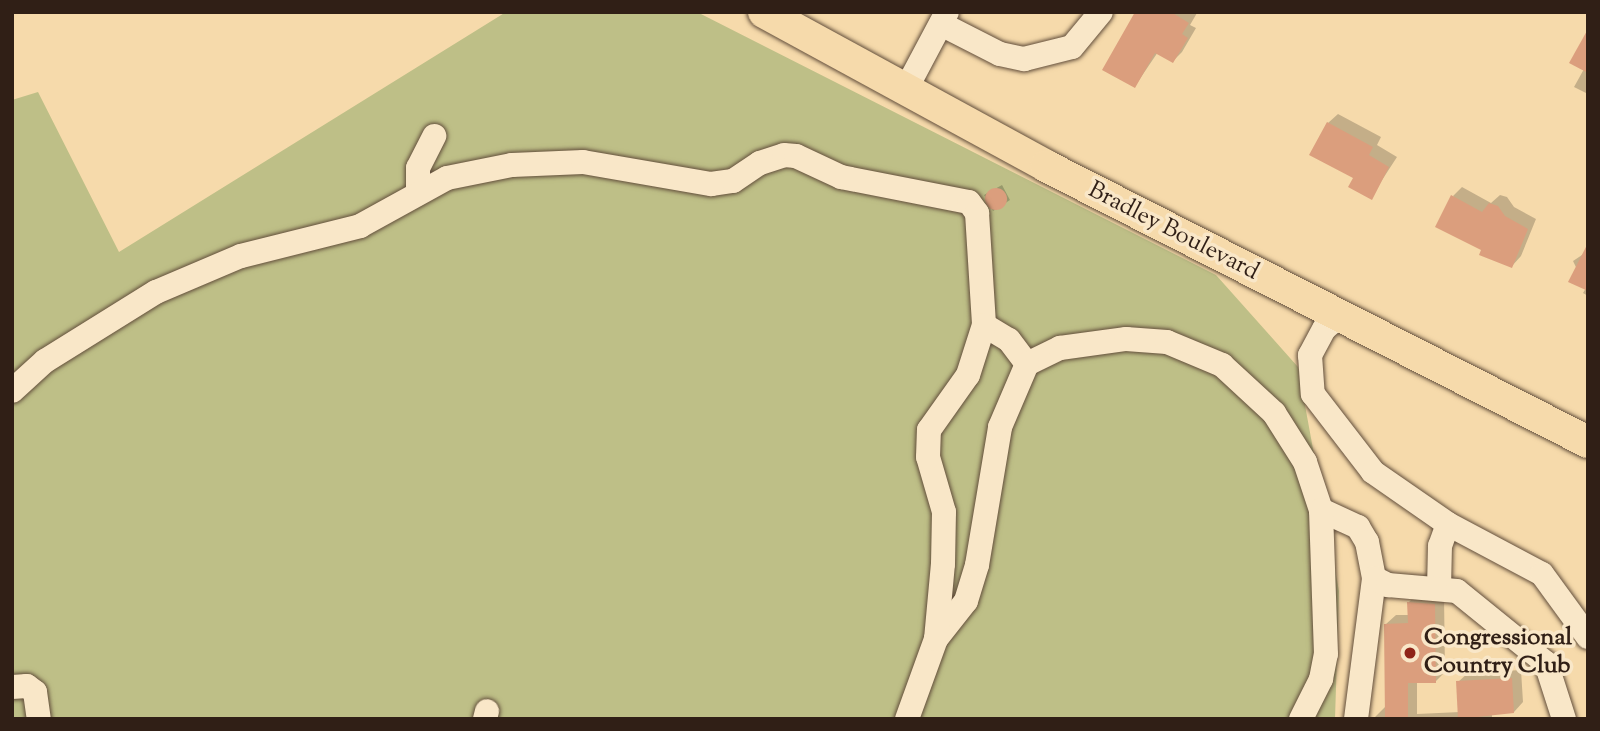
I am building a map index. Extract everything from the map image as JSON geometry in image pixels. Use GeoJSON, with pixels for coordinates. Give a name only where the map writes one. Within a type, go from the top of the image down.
{"type":"FeatureCollection","features":[{"type":"Feature","properties":{"kind":"main road","name":"Bradley Boulevard"},"geometry":{"type":"LineString","coordinates":[[764,12],[1338,317],[1588,442]]}},
{"type":"Feature","properties":{"kind":"street"},"geometry":{"type":"LineString","coordinates":[[906,89],[944,18],[1000,54],[1024,60],[1072,47],[1101,12]]}},
{"type":"Feature","properties":{"kind":"street"},"geometry":{"type":"LineString","coordinates":[[418,191],[418,168],[434,136]]}},
{"type":"Feature","properties":{"kind":"street"},"geometry":{"type":"LineString","coordinates":[[12,391],[45,361],[156,292],[241,257],[360,226],[418,191],[447,178],[512,165],[583,162],[711,184],[733,181],[760,163],[784,155],[796,156],[841,177],[969,202],[977,212],[984,325],[968,375],[929,430],[928,457],[945,534],[936,639],[906,719]]}},
{"type":"Feature","properties":{"kind":"street"},"geometry":{"type":"LineString","coordinates":[[1338,317],[1324,329],[1310,355],[1313,394],[1373,472],[1448,524],[1542,574],[1588,637]]}},
{"type":"Feature","properties":{"kind":"street"},"geometry":{"type":"LineString","coordinates":[[984,325],[1009,340],[1027,364]]}},
{"type":"Feature","properties":{"kind":"street"},"geometry":{"type":"LineString","coordinates":[[936,639],[966,601],[977,565],[1000,427],[1027,364],[1060,348],[1097,340],[1167,342],[1207,357],[1244,381],[1274,413],[1306,462],[1321,510],[1326,654],[1321,679],[1301,719]]}},
{"type":"Feature","properties":{"kind":"street"},"geometry":{"type":"LineString","coordinates":[[1321,510],[1359,527],[1367,542],[1374,578],[1356,719]]}},
{"type":"Feature","properties":{"kind":"street"},"geometry":{"type":"LineString","coordinates":[[1439,589],[1440,546],[1448,524]]}},
{"type":"Feature","properties":{"kind":"street"},"geometry":{"type":"LineString","coordinates":[[1374,578],[1388,584],[1457,591],[1546,663],[1564,719]]}},
{"type":"Feature","properties":{"kind":"street"},"geometry":{"type":"LineString","coordinates":[[12,687],[27,685],[34,692],[39,719]]}},
{"type":"Feature","properties":{"kind":"green space"},"geometry":{"type":"Polygon","coordinates":[[[506,12],[697,12],[1216,275],[1298,367],[1339,591],[1335,719],[12,719],[12,100],[38,92],[119,252],[506,12]]]}},
{"type":"Feature","properties":{"kind":"building"},"geometry":{"type":"Polygon","coordinates":[[[1135,12],[1171,12],[1189,23],[1182,34],[1188,38],[1173,63],[1155,53],[1135,88],[1102,70],[1135,12]]]}},
{"type":"Feature","properties":{"kind":"building"},"geometry":{"type":"Polygon","coordinates":[[[1588,29],[1588,73],[1569,63],[1588,29]]]}},
{"type":"Feature","properties":{"kind":"building"},"geometry":{"type":"Polygon","coordinates":[[[1327,122],[1373,147],[1369,155],[1389,167],[1372,200],[1348,187],[1353,178],[1309,155],[1327,122]]]}},
{"type":"Feature","properties":{"kind":"building"},"geometry":{"type":"Polygon","coordinates":[[[996,188],[1004,191],[1007,199],[1004,207],[996,210],[988,207],[985,199],[988,191],[996,188]]]}},
{"type":"Feature","properties":{"kind":"building"},"geometry":{"type":"Polygon","coordinates":[[[1451,195],[1482,212],[1489,203],[1498,206],[1505,216],[1528,229],[1512,268],[1479,255],[1481,250],[1435,227],[1451,195]]]}},
{"type":"Feature","properties":{"kind":"building"},"geometry":{"type":"Polygon","coordinates":[[[1588,243],[1588,291],[1568,282],[1588,243]]]}},
{"type":"Feature","properties":{"kind":"building","name":"Congressional Country Club"},"geometry":{"type":"Polygon","coordinates":[[[1407,602],[1435,604],[1436,683],[1408,683],[1408,719],[1385,719],[1384,624],[1408,623],[1407,602]]]}},
{"type":"Feature","properties":{"kind":"building"},"geometry":{"type":"Polygon","coordinates":[[[1512,678],[1514,713],[1458,719],[1456,681],[1512,678]]]}},
{"type":"Feature","properties":{"kind":"place","name":"Congressional Country Club"},"geometry":{"type":"Point","coordinates":[1410,653]}}]}
